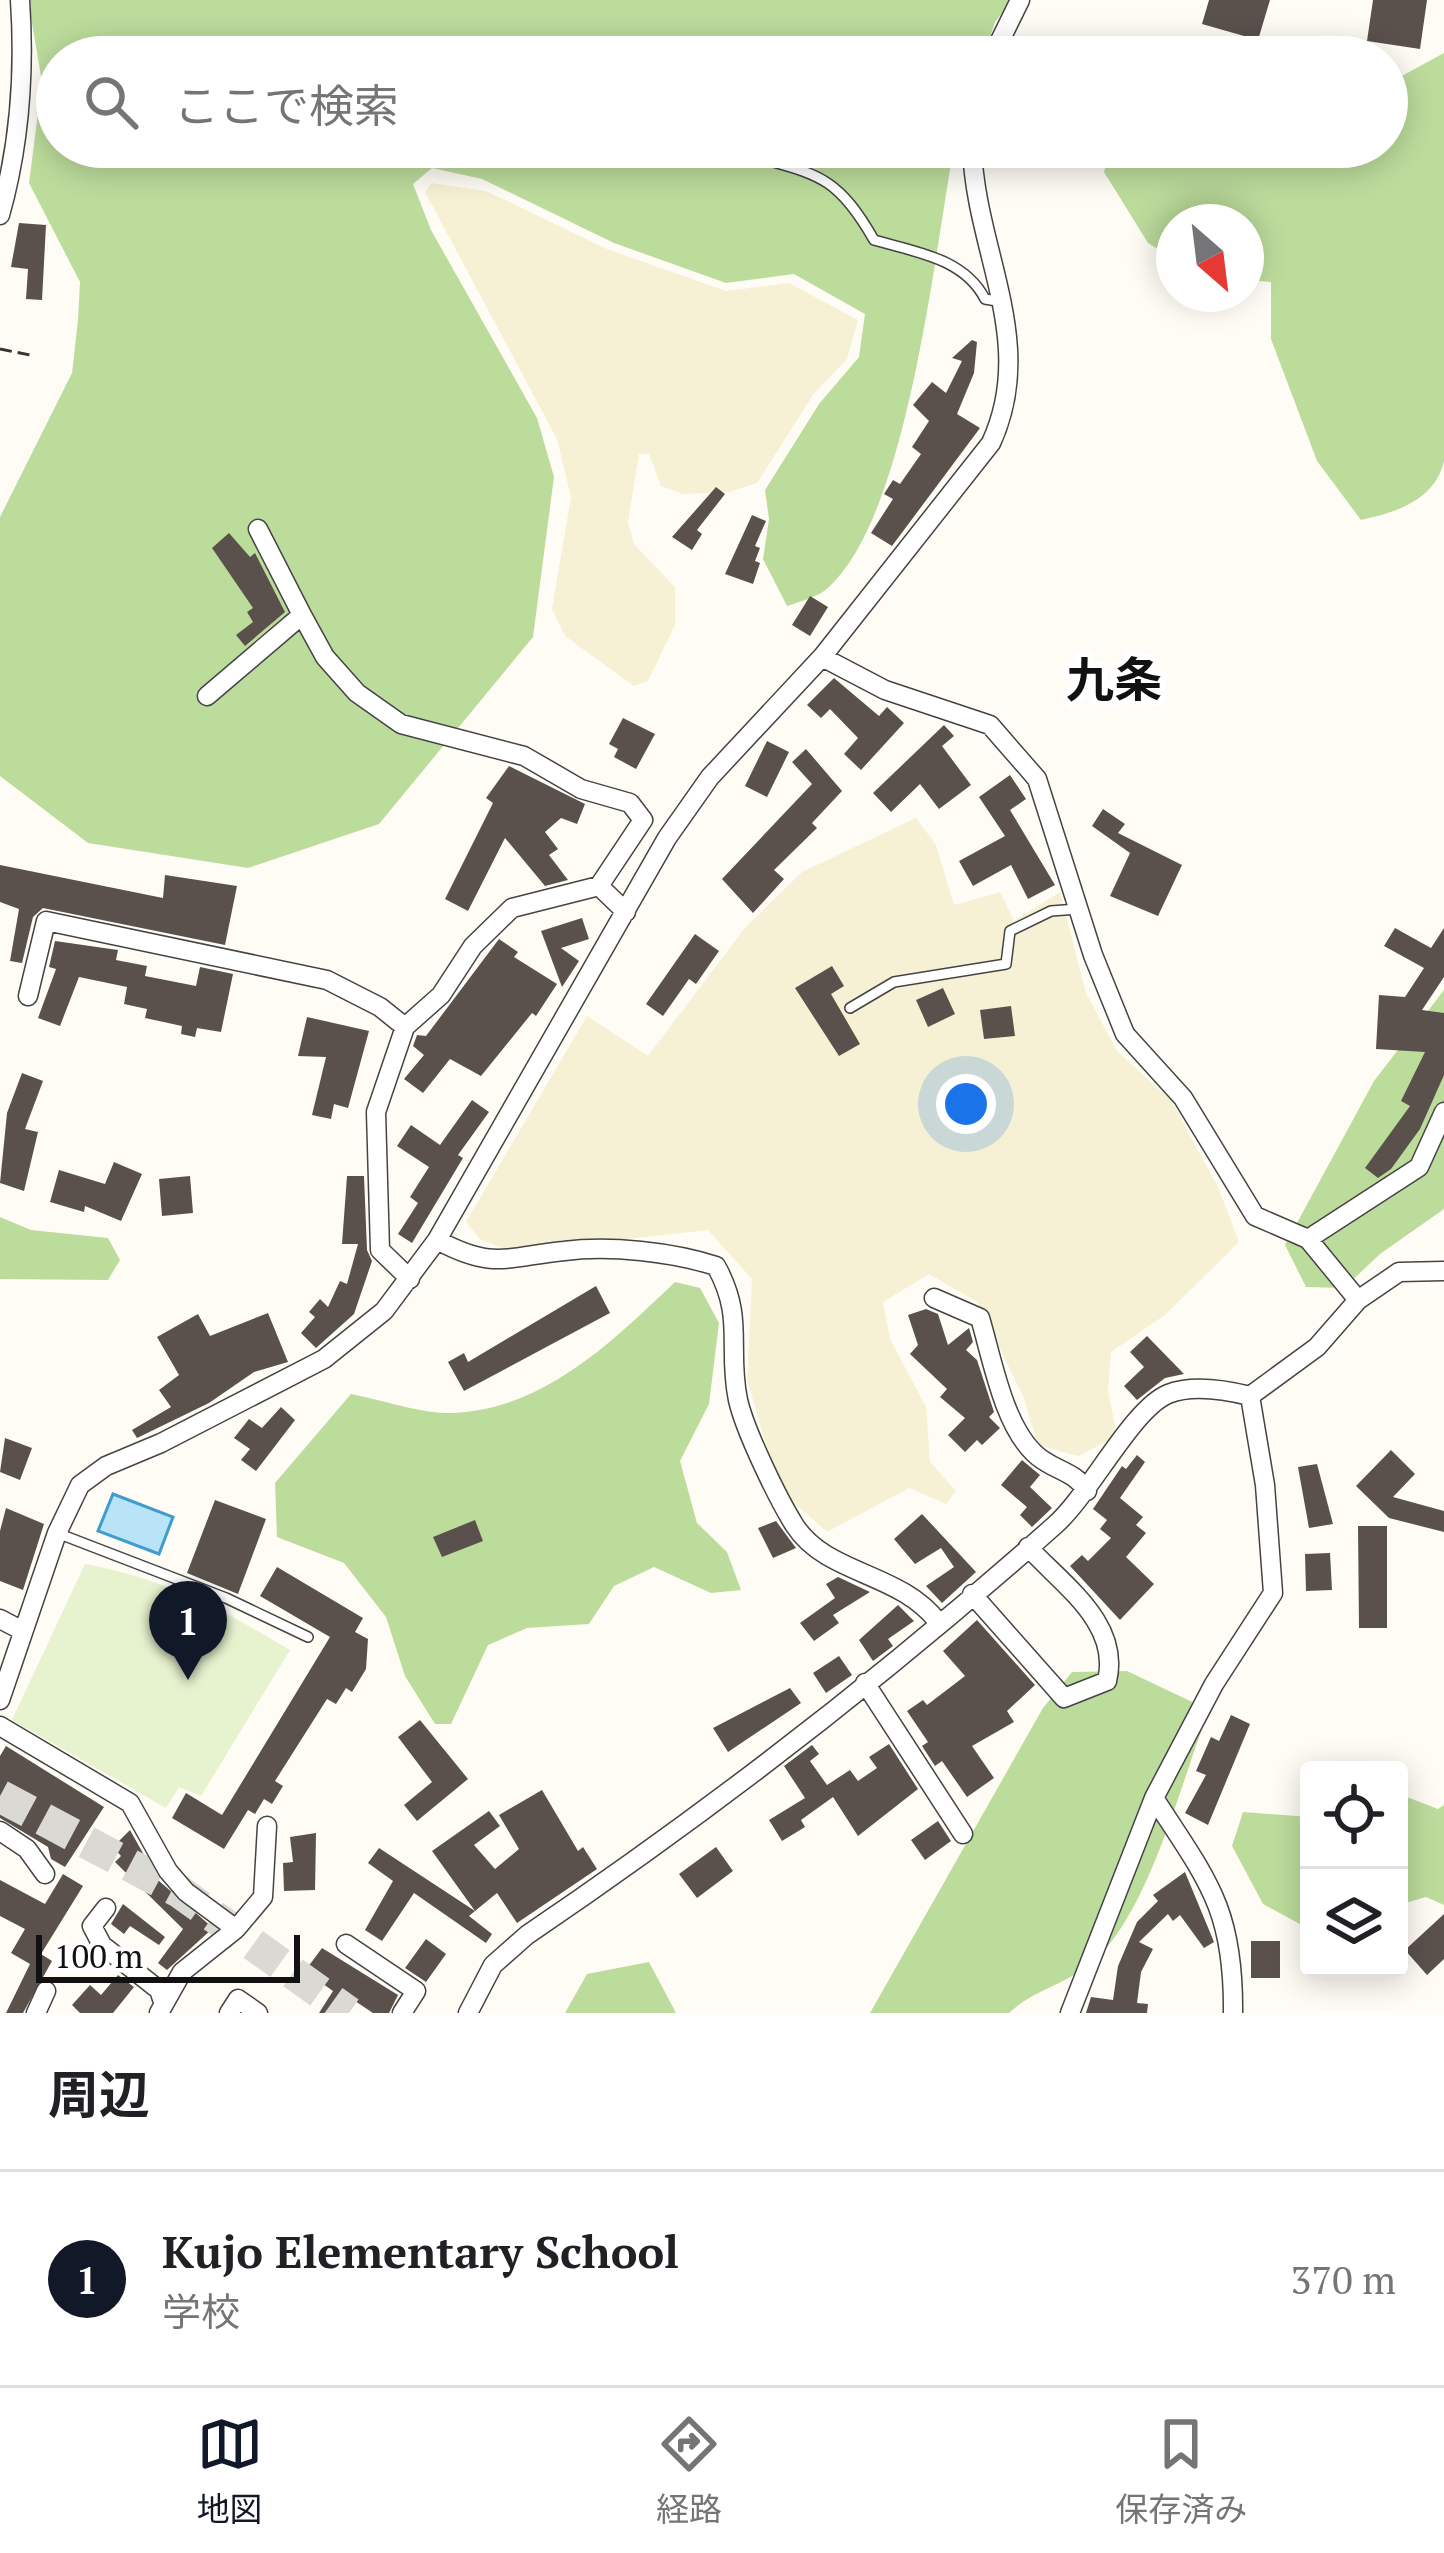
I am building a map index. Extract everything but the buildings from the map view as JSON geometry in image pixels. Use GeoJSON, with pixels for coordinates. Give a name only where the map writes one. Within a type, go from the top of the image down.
{"type":"FeatureCollection","features":[{"type":"Feature","properties":{"kind":"street"},"geometry":{"type":"LineString","coordinates":[[0,215],[13,169],[22,98],[20,0]]}},
{"type":"Feature","properties":{"kind":"street"},"geometry":{"type":"LineString","coordinates":[[1002,36],[1020,0]]}},
{"type":"Feature","properties":{"kind":"street"},"geometry":{"type":"LineString","coordinates":[[0,1700],[57,1533],[80,1485],[106,1466],[324,1359],[384,1312],[437,1240],[667,838],[710,777],[822,657],[991,443],[1005,413],[1012,376],[1004,302],[976,168]]}},
{"type":"Feature","properties":{"kind":"street"},"geometry":{"type":"LineString","coordinates":[[258,529],[325,657],[357,693],[401,724],[524,756],[581,789],[630,803],[643,820],[599,886],[512,908],[473,946],[441,994],[405,1027],[376,1112],[374,1159],[380,1250],[410,1279]]}},
{"type":"Feature","properties":{"kind":"street"},"geometry":{"type":"LineString","coordinates":[[207,696],[302,615]]}},
{"type":"Feature","properties":{"kind":"street"},"geometry":{"type":"LineString","coordinates":[[822,657],[885,690],[990,725],[1037,779],[1078,909],[1125,1034],[1183,1098],[1256,1216],[1309,1239],[1358,1300]]}},
{"type":"Feature","properties":{"kind":"street"},"geometry":{"type":"LineString","coordinates":[[599,886],[626,912]]}},
{"type":"Feature","properties":{"kind":"street"},"geometry":{"type":"LineString","coordinates":[[28,996],[46,921],[327,980],[380,1007],[405,1027]]}},
{"type":"Feature","properties":{"kind":"street"},"geometry":{"type":"LineString","coordinates":[[1309,1239],[1419,1167],[1444,1112]]}},
{"type":"Feature","properties":{"kind":"street"},"geometry":{"type":"LineString","coordinates":[[437,1240],[475,1261],[521,1262],[565,1250],[689,1257],[716,1266],[734,1298],[739,1403],[796,1528],[822,1554],[882,1577],[925,1605],[938,1622]]}},
{"type":"Feature","properties":{"kind":"street"},"geometry":{"type":"LineString","coordinates":[[468,2013],[493,1965],[527,1935],[865,1683],[1028,1547],[1087,1491],[1147,1410],[1168,1394],[1223,1390],[1250,1396],[1317,1347],[1358,1300],[1400,1272],[1444,1271]]}},
{"type":"Feature","properties":{"kind":"street"},"geometry":{"type":"LineString","coordinates":[[934,1298],[980,1318],[1014,1420],[1030,1450],[1076,1474],[1087,1491]]}},
{"type":"Feature","properties":{"kind":"street"},"geometry":{"type":"LineString","coordinates":[[1070,2013],[1154,1798],[1214,1684],[1273,1593],[1265,1485],[1250,1396]]}},
{"type":"Feature","properties":{"kind":"street"},"geometry":{"type":"LineString","coordinates":[[972,1594],[1064,1698],[1107,1681],[1113,1656],[1102,1626],[1028,1547]]}},
{"type":"Feature","properties":{"kind":"street"},"geometry":{"type":"LineString","coordinates":[[0,1619],[23,1631]]}},
{"type":"Feature","properties":{"kind":"street"},"geometry":{"type":"LineString","coordinates":[[865,1683],[963,1834]]}},
{"type":"Feature","properties":{"kind":"street"},"geometry":{"type":"LineString","coordinates":[[0,1726],[130,1803],[168,1871],[186,1892],[236,1929]]}},
{"type":"Feature","properties":{"kind":"street"},"geometry":{"type":"LineString","coordinates":[[1154,1798],[1222,1909],[1230,1934],[1233,2013]]}},
{"type":"Feature","properties":{"kind":"street"},"geometry":{"type":"LineString","coordinates":[[160,2006],[182,1972],[236,1929],[263,1897],[267,1826]]}},
{"type":"Feature","properties":{"kind":"street"},"geometry":{"type":"LineString","coordinates":[[0,1831],[27,1849],[45,1874]]}},
{"type":"Feature","properties":{"kind":"street"},"geometry":{"type":"LineString","coordinates":[[106,1908],[92,1926],[102,1945],[159,1990],[160,2006]]}},
{"type":"Feature","properties":{"kind":"street"},"geometry":{"type":"LineString","coordinates":[[346,1944],[416,1991],[401,2013]]}},
{"type":"Feature","properties":{"kind":"street"},"geometry":{"type":"LineString","coordinates":[[36,2013],[46,1991]]}},
{"type":"Feature","properties":{"kind":"street"},"geometry":{"type":"LineString","coordinates":[[229,2013],[238,2000],[258,2013]]}},
{"type":"Feature","properties":{"kind":"lane"},"geometry":{"type":"LineString","coordinates":[[792,168],[826,178],[857,210],[874,240],[950,263],[976,283],[985,299],[1004,302]]}},
{"type":"Feature","properties":{"kind":"lane"},"geometry":{"type":"LineString","coordinates":[[850,1008],[894,982],[1006,964],[1010,931],[1051,911],[1078,909]]}},
{"type":"Feature","properties":{"kind":"lane"},"geometry":{"type":"LineString","coordinates":[[57,1533],[226,1598],[308,1637]]}},
{"type":"Feature","properties":{"kind":"path"},"geometry":{"type":"LineString","coordinates":[[0,349],[29,355]]}},
{"type":"Feature","properties":{"kind":"shaded area"},"geometry":{"type":"Polygon","coordinates":[[[431,183],[486,191],[607,249],[726,291],[789,283],[858,320],[847,359],[813,395],[757,483],[729,492],[683,494],[661,486],[649,454],[639,454],[628,522],[634,544],[675,587],[675,625],[648,681],[634,686],[565,636],[552,609],[571,497],[557,439],[425,192],[431,183]]]}},
{"type":"Feature","properties":{"kind":"shaded area"},"geometry":{"type":"Polygon","coordinates":[[[916,818],[936,845],[954,905],[1000,892],[1014,921],[1060,892],[1086,993],[1117,1051],[1171,1100],[1218,1187],[1239,1242],[1165,1315],[1111,1352],[1108,1390],[1117,1436],[1078,1456],[1038,1445],[1023,1396],[977,1302],[929,1274],[883,1302],[890,1339],[926,1407],[930,1462],[956,1491],[946,1504],[909,1488],[827,1532],[779,1490],[747,1379],[752,1279],[708,1230],[511,1252],[480,1239],[466,1222],[587,1016],[648,1056],[744,929],[802,872],[916,818]]]}},
{"type":"Feature","properties":{"kind":"green space"},"geometry":{"type":"Polygon","coordinates":[[[28,0],[1012,0],[990,36],[36,36],[36,47],[28,0]]]}},
{"type":"Feature","properties":{"kind":"green space"},"geometry":{"type":"Polygon","coordinates":[[[1444,53],[1444,461],[1423,495],[1401,508],[1361,520],[1317,461],[1271,339],[1271,282],[1264,281],[1264,204],[1156,204],[1156,248],[1148,243],[1104,172],[1105,168],[1408,168],[1408,73],[1444,53]]]}},
{"type":"Feature","properties":{"kind":"green space"},"geometry":{"type":"Polygon","coordinates":[[[36,129],[36,168],[432,168],[413,184],[431,230],[537,418],[554,477],[533,637],[379,824],[248,868],[88,843],[0,776],[0,517],[72,373],[80,282],[29,183],[36,129]]]}},
{"type":"Feature","properties":{"kind":"green space"},"geometry":{"type":"Polygon","coordinates":[[[432,168],[950,168],[914,380],[898,444],[879,503],[856,552],[829,587],[787,606],[763,559],[769,519],[765,490],[819,404],[859,357],[865,314],[794,274],[726,283],[614,243],[482,179],[432,168]]]}},
{"type":"Feature","properties":{"kind":"green space"},"geometry":{"type":"Polygon","coordinates":[[[1444,990],[1444,1209],[1380,1254],[1344,1288],[1306,1287],[1285,1245],[1374,1081],[1444,990]]]}},
{"type":"Feature","properties":{"kind":"green space"},"geometry":{"type":"Polygon","coordinates":[[[0,1217],[31,1230],[108,1238],[120,1260],[108,1280],[0,1279],[0,1217]]]}},
{"type":"Feature","properties":{"kind":"green space"},"geometry":{"type":"Polygon","coordinates":[[[675,1282],[700,1288],[719,1323],[709,1404],[680,1461],[697,1523],[727,1552],[741,1590],[711,1593],[654,1567],[614,1586],[589,1624],[527,1628],[488,1645],[451,1724],[435,1724],[405,1676],[386,1617],[344,1563],[277,1537],[275,1483],[351,1394],[441,1413],[486,1409],[517,1399],[547,1386],[601,1349],[675,1282]]]}},
{"type":"Feature","properties":{"kind":"green space"},"geometry":{"type":"Polygon","coordinates":[[[85,1564],[191,1597],[290,1650],[201,1796],[179,1787],[166,1808],[12,1720],[85,1564]]]}},
{"type":"Feature","properties":{"kind":"green space"},"geometry":{"type":"Polygon","coordinates":[[[1127,1671],[1209,1710],[1148,1877],[1115,1938],[1085,1968],[1009,2013],[870,2013],[1043,1708],[1072,1672],[1127,1671]]]}},
{"type":"Feature","properties":{"kind":"green space"},"geometry":{"type":"Polygon","coordinates":[[[1408,1797],[1438,1809],[1444,1805],[1444,1905],[1426,1897],[1408,1902],[1408,1797]]]}},
{"type":"Feature","properties":{"kind":"green space"},"geometry":{"type":"Polygon","coordinates":[[[1243,1812],[1300,1816],[1300,1924],[1263,1904],[1232,1846],[1243,1812]]]}},
{"type":"Feature","properties":{"kind":"green space"},"geometry":{"type":"Polygon","coordinates":[[[649,1962],[676,2013],[565,2013],[587,1974],[649,1962]]]}},
{"type":"Feature","properties":{"kind":"water"},"geometry":{"type":"Polygon","coordinates":[[[113,1494],[173,1517],[159,1554],[98,1531],[113,1494]]]}},
{"type":"Feature","properties":{"kind":"tunnel"},"geometry":{"type":"LineString","coordinates":[[0,1796],[180,1892],[349,2013]]}},
{"type":"Feature","properties":{"kind":"place","name":"Kujo Elementary School"},"geometry":{"type":"Point","coordinates":[188,1680]}},
{"type":"Feature","properties":{"kind":"district","name":"九条"},"geometry":{"type":"Point","coordinates":[1114,680]}}]}
